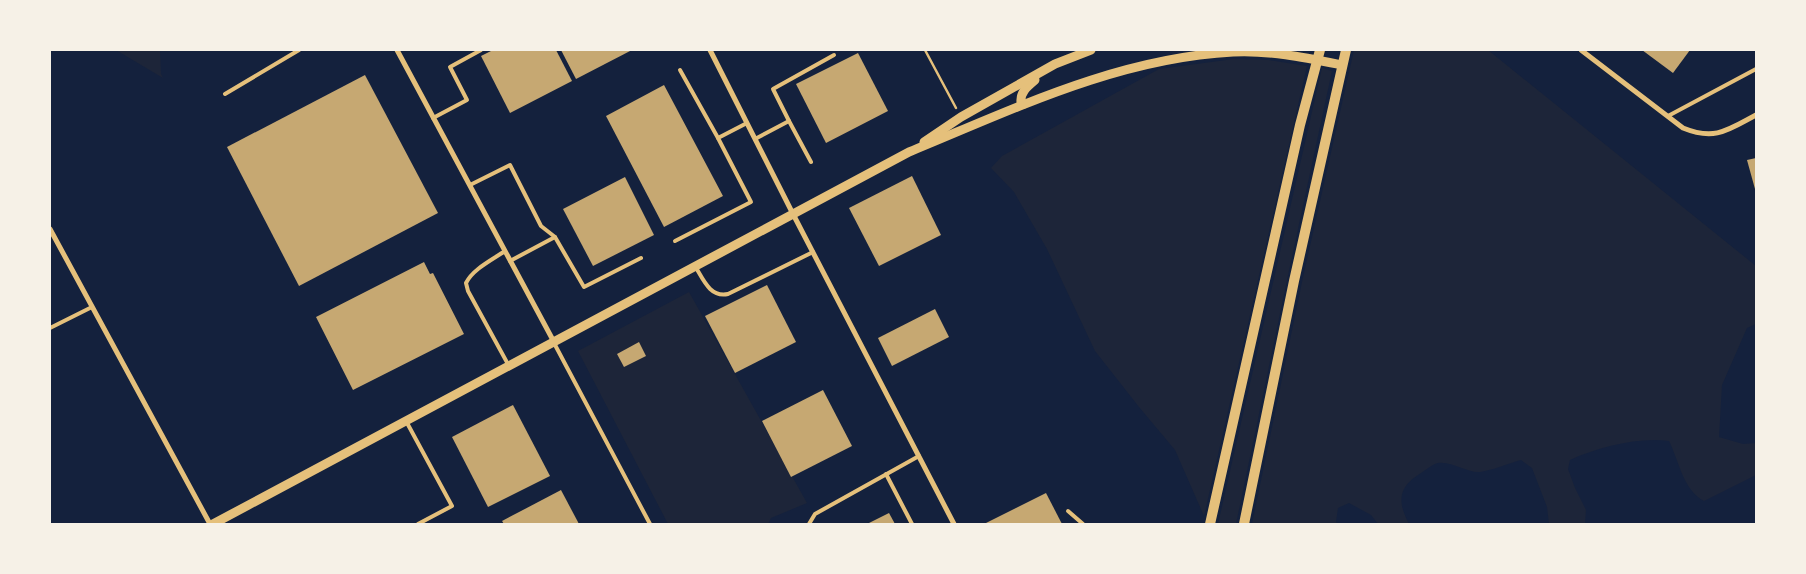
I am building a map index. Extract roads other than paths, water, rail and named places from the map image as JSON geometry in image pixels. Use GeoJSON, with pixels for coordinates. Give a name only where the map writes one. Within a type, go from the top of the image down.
{"type":"FeatureCollection","features":[{"type":"Feature","properties":{"kind":"main road"},"geometry":{"type":"LineString","coordinates":[[1244,524],[1294,281],[1346,50]]}},
{"type":"Feature","properties":{"kind":"main road"},"geometry":{"type":"LineString","coordinates":[[1210,524],[1318,55]]}},
{"type":"Feature","properties":{"kind":"street"},"geometry":{"type":"LineString","coordinates":[[710,50],[954,524]]}},
{"type":"Feature","properties":{"kind":"street"},"geometry":{"type":"LineString","coordinates":[[909,152],[961,117],[1055,64],[1090,50]]}},
{"type":"Feature","properties":{"kind":"street"},"geometry":{"type":"LineString","coordinates":[[1581,50],[1683,128],[1698,134],[1714,135],[1756,115]]}},
{"type":"Feature","properties":{"kind":"street"},"geometry":{"type":"LineString","coordinates":[[400,51],[554,342]]}},
{"type":"Feature","properties":{"kind":"street"},"geometry":{"type":"LineString","coordinates":[[50,229],[52,239],[92,307],[211,524],[909,152],[1024,104],[1098,77],[1175,58],[1234,52],[1271,53],[1318,55],[1342,65]]}},
{"type":"Feature","properties":{"kind":"street"},"geometry":{"type":"LineString","coordinates":[[1024,104],[1020,102],[1020,98],[1028,86],[1055,64]]}},
{"type":"Feature","properties":{"kind":"lane"},"geometry":{"type":"LineString","coordinates":[[226,94],[299,50]]}},
{"type":"Feature","properties":{"kind":"lane"},"geometry":{"type":"LineString","coordinates":[[434,118],[467,100],[450,67],[481,50]]}},
{"type":"Feature","properties":{"kind":"lane"},"geometry":{"type":"LineString","coordinates":[[811,162],[773,89],[834,55]]}},
{"type":"Feature","properties":{"kind":"lane"},"geometry":{"type":"LineString","coordinates":[[1668,116],[1756,69]]}},
{"type":"Feature","properties":{"kind":"lane"},"geometry":{"type":"LineString","coordinates":[[675,241],[751,202],[680,70]]}},
{"type":"Feature","properties":{"kind":"lane"},"geometry":{"type":"LineString","coordinates":[[755,140],[789,121]]}},
{"type":"Feature","properties":{"kind":"lane"},"geometry":{"type":"LineString","coordinates":[[718,138],[747,123]]}},
{"type":"Feature","properties":{"kind":"lane"},"geometry":{"type":"LineString","coordinates":[[470,185],[510,165],[542,226],[555,237],[584,287],[641,258]]}},
{"type":"Feature","properties":{"kind":"lane"},"geometry":{"type":"LineString","coordinates":[[510,261],[555,237]]}},
{"type":"Feature","properties":{"kind":"lane"},"geometry":{"type":"LineString","coordinates":[[505,251],[477,270],[466,283],[468,291],[509,366]]}},
{"type":"Feature","properties":{"kind":"lane"},"geometry":{"type":"LineString","coordinates":[[695,266],[710,290],[721,296],[813,252]]}},
{"type":"Feature","properties":{"kind":"lane"},"geometry":{"type":"LineString","coordinates":[[50,328],[92,307]]}},
{"type":"Feature","properties":{"kind":"lane"},"geometry":{"type":"LineString","coordinates":[[554,342],[650,524]]}},
{"type":"Feature","properties":{"kind":"lane"},"geometry":{"type":"LineString","coordinates":[[406,421],[452,506],[418,524]]}},
{"type":"Feature","properties":{"kind":"lane"},"geometry":{"type":"LineString","coordinates":[[809,524],[815,514],[919,456]]}},
{"type":"Feature","properties":{"kind":"lane"},"geometry":{"type":"LineString","coordinates":[[886,474],[912,524]]}},
{"type":"Feature","properties":{"kind":"lane"},"geometry":{"type":"LineString","coordinates":[[1068,511],[1082,524]]}}]}
